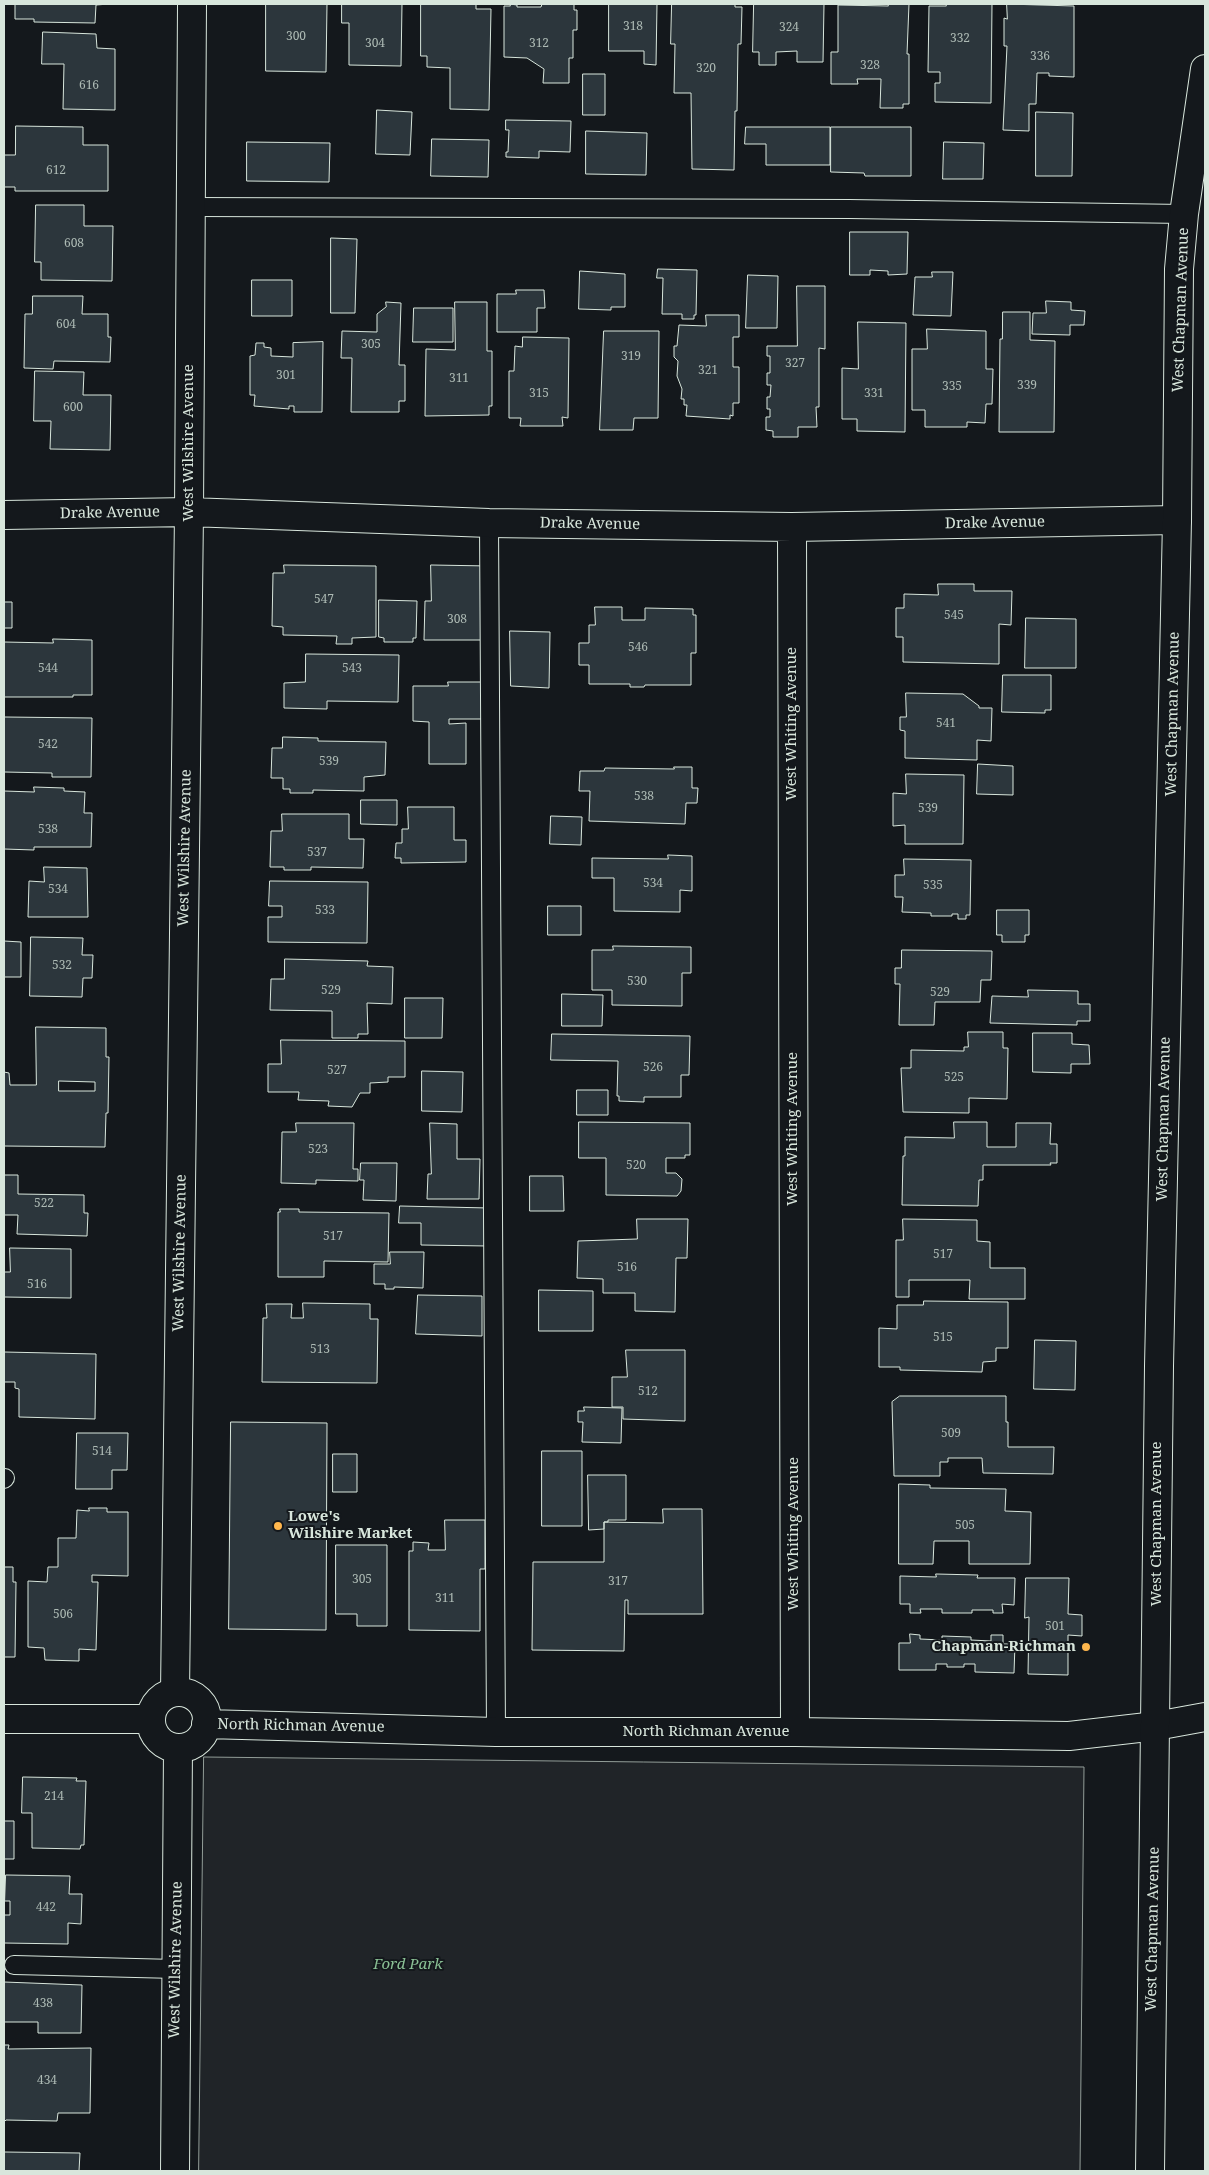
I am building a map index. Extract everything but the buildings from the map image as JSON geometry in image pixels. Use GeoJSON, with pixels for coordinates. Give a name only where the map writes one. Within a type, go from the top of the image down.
{"type":"FeatureCollection","features":[{"type":"Feature","properties":{"kind":"street","name":"West Wilshire Avenue"},"geometry":{"type":"LineString","coordinates":[[175,1692],[189,512],[192,4]]}},
{"type":"Feature","properties":{"kind":"street","name":"West Chapman Avenue"},"geometry":{"type":"LineString","coordinates":[[1150,2171],[1159,1357],[1177,520],[1179,269],[1184,214],[1205,69]]}},
{"type":"Feature","properties":{"kind":"street","name":"Drake Avenue"},"geometry":{"type":"LineString","coordinates":[[4,515],[189,512],[489,523],[792,526],[1177,520]]}},
{"type":"Feature","properties":{"kind":"street","name":"West Whiting Avenue"},"geometry":{"type":"LineString","coordinates":[[792,526],[795,1732]]}},
{"type":"Feature","properties":{"kind":"street"},"geometry":{"type":"LineString","coordinates":[[175,1692],[184,1692],[200,1702],[205,1710],[206,1724],[201,1736],[195,1743],[178,1748],[170,1746],[156,1736],[151,1719],[158,1701],[165,1695],[175,1692]]}},
{"type":"Feature","properties":{"kind":"street","name":"North Richman Avenue"},"geometry":{"type":"LineString","coordinates":[[206,1724],[496,1732],[795,1732],[1069,1736],[1156,1726],[1205,1717]]}},
{"type":"Feature","properties":{"kind":"street"},"geometry":{"type":"LineString","coordinates":[[4,1719],[151,1719]]}},
{"type":"Feature","properties":{"kind":"street","name":"West Wilshire Avenue"},"geometry":{"type":"LineString","coordinates":[[175,2171],[178,1748]]}},
{"type":"Feature","properties":{"kind":"lane"},"geometry":{"type":"LineString","coordinates":[[191,207],[849,209],[1184,214]]}},
{"type":"Feature","properties":{"kind":"lane"},"geometry":{"type":"LineString","coordinates":[[489,523],[496,1732]]}},
{"type":"Feature","properties":{"kind":"lane"},"geometry":{"type":"LineString","coordinates":[[14,1965],[176,1969]]}},
{"type":"Feature","properties":{"kind":"green space","name":"Ford Park"},"geometry":{"type":"Polygon","coordinates":[[[204,1757],[1084,1767],[1080,2171],[199,2171],[204,1757]]]}},
{"type":"Feature","properties":{"kind":"place","name":"Lowe's Wilshire Market"},"geometry":{"type":"Point","coordinates":[278,1526]}},
{"type":"Feature","properties":{"kind":"place","name":"Chapman-Richman"},"geometry":{"type":"Point","coordinates":[1086,1647]}}]}
